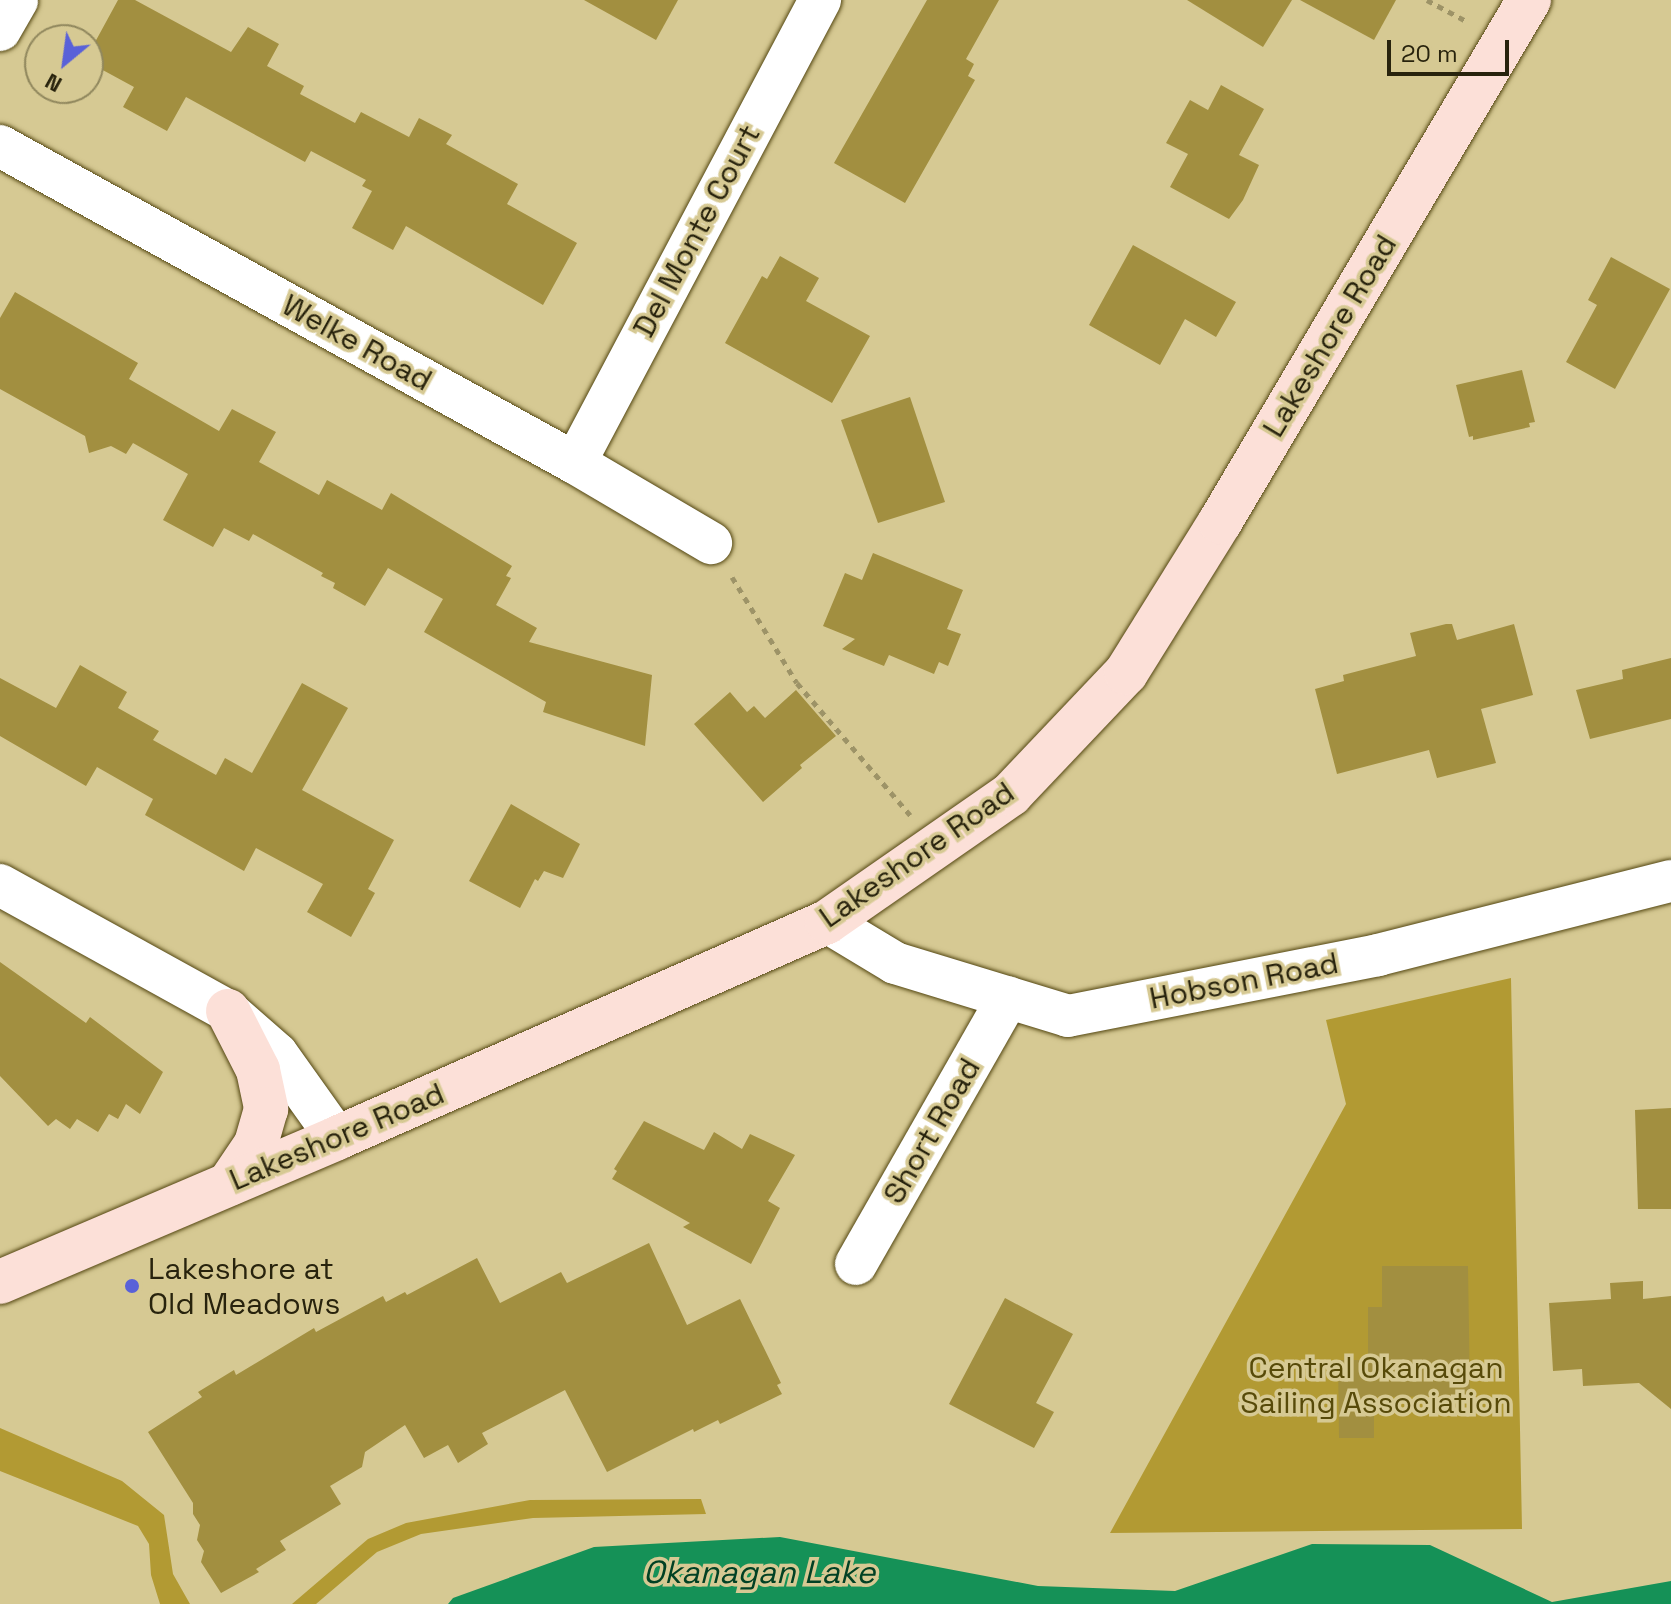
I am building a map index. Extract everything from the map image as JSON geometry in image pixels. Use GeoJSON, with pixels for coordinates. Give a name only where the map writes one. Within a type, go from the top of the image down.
{"type":"FeatureCollection","features":[{"type":"Feature","properties":{"kind":"main road","name":"Lakeshore Road"},"geometry":{"type":"LineString","coordinates":[[0,1282],[337,1138],[827,922],[1011,794],[1126,673],[1220,522],[1529,0]]}},
{"type":"Feature","properties":{"kind":"main road"},"geometry":{"type":"LineString","coordinates":[[228,1011],[258,1070],[266,1109],[256,1144],[229,1184]]}},
{"type":"Feature","properties":{"kind":"street"},"geometry":{"type":"LineString","coordinates":[[0,30],[17,0]]}},
{"type":"Feature","properties":{"kind":"street","name":"Del Monte Court"},"geometry":{"type":"LineString","coordinates":[[575,463],[820,0]]}},
{"type":"Feature","properties":{"kind":"street","name":"Welke Road"},"geometry":{"type":"LineString","coordinates":[[0,146],[575,463],[711,543]]}},
{"type":"Feature","properties":{"kind":"street","name":"Hobson Road"},"geometry":{"type":"LineString","coordinates":[[827,922],[895,963],[1068,1016],[1378,955],[1671,881]]}},
{"type":"Feature","properties":{"kind":"street"},"geometry":{"type":"LineString","coordinates":[[0,885],[228,1011],[277,1054],[337,1138]]}},
{"type":"Feature","properties":{"kind":"street","name":"Short Road"},"geometry":{"type":"LineString","coordinates":[[856,1264],[1008,997]]}},
{"type":"Feature","properties":{"kind":"path"},"geometry":{"type":"LineString","coordinates":[[711,543],[797,683],[936,846]]}},
{"type":"Feature","properties":{"kind":"green space","name":"Central Okanagan Sailing Association"},"geometry":{"type":"Polygon","coordinates":[[[1511,978],[1522,1529],[1110,1533],[1346,1104],[1326,1020],[1511,978]]]}},
{"type":"Feature","properties":{"kind":"green space"},"geometry":{"type":"Polygon","coordinates":[[[0,1428],[122,1481],[164,1515],[173,1574],[190,1604],[160,1604],[151,1575],[149,1544],[138,1526],[0,1471],[0,1428]]]}},
{"type":"Feature","properties":{"kind":"green space"},"geometry":{"type":"Polygon","coordinates":[[[701,1499],[706,1514],[533,1518],[421,1534],[377,1552],[316,1604],[292,1604],[368,1539],[406,1523],[530,1500],[701,1499]]]}},
{"type":"Feature","properties":{"kind":"water","name":"Okanagan Lake"},"geometry":{"type":"Polygon","coordinates":[[[780,1537],[1038,1586],[1175,1591],[1312,1544],[1430,1545],[1552,1602],[1671,1581],[1671,1604],[448,1604],[453,1598],[594,1547],[780,1537]]]}},
{"type":"Feature","properties":{"kind":"building"},"geometry":{"type":"Polygon","coordinates":[[[118,0],[135,0],[231,52],[248,27],[279,44],[267,66],[304,86],[300,94],[355,123],[361,112],[409,137],[419,118],[452,135],[446,144],[518,184],[507,204],[577,243],[543,305],[406,226],[393,250],[352,228],[372,191],[362,186],[366,180],[311,151],[305,162],[186,97],[167,131],[123,107],[134,87],[104,71],[104,26],[118,0]]]}},
{"type":"Feature","properties":{"kind":"building"},"geometry":{"type":"Polygon","coordinates":[[[584,0],[678,0],[656,40],[584,0]]]}},
{"type":"Feature","properties":{"kind":"building"},"geometry":{"type":"Polygon","coordinates":[[[927,0],[999,0],[966,59],[974,64],[968,76],[975,80],[905,203],[834,163],[927,0]]]}},
{"type":"Feature","properties":{"kind":"building"},"geometry":{"type":"Polygon","coordinates":[[[1187,0],[1292,0],[1263,47],[1187,0]]]}},
{"type":"Feature","properties":{"kind":"building"},"geometry":{"type":"Polygon","coordinates":[[[1300,0],[1396,0],[1374,40],[1300,0]]]}},
{"type":"Feature","properties":{"kind":"building"},"geometry":{"type":"Polygon","coordinates":[[[1221,85],[1264,109],[1239,155],[1259,165],[1243,200],[1229,219],[1170,187],[1188,154],[1166,143],[1190,100],[1208,110],[1221,85]]]}},
{"type":"Feature","properties":{"kind":"building"},"geometry":{"type":"Polygon","coordinates":[[[1133,245],[1236,302],[1216,337],[1185,319],[1160,365],[1089,325],[1133,245]]]}},
{"type":"Feature","properties":{"kind":"building"},"geometry":{"type":"Polygon","coordinates":[[[780,256],[819,278],[806,301],[870,336],[832,403],[725,343],[762,276],[767,279],[780,256]]]}},
{"type":"Feature","properties":{"kind":"building"},"geometry":{"type":"Polygon","coordinates":[[[1611,257],[1670,289],[1615,389],[1566,362],[1597,305],[1588,300],[1611,257]]]}},
{"type":"Feature","properties":{"kind":"building"},"geometry":{"type":"Polygon","coordinates":[[[15,292],[138,363],[129,379],[219,431],[232,409],[276,432],[259,462],[319,495],[327,480],[382,510],[391,493],[512,566],[506,576],[511,578],[496,605],[537,628],[529,642],[652,675],[645,746],[543,712],[546,702],[424,632],[443,599],[388,568],[365,606],[333,588],[335,583],[321,576],[323,573],[253,534],[249,541],[224,528],[213,547],[163,520],[188,474],[133,443],[126,454],[111,446],[89,453],[85,436],[0,389],[0,318],[15,292]]]}},
{"type":"Feature","properties":{"kind":"building"},"geometry":{"type":"Polygon","coordinates":[[[1522,370],[1535,422],[1529,423],[1530,427],[1473,440],[1473,436],[1469,437],[1456,385],[1522,370]]]}},
{"type":"Feature","properties":{"kind":"building"},"geometry":{"type":"Polygon","coordinates":[[[910,397],[945,502],[878,523],[841,420],[910,397]]]}},
{"type":"Feature","properties":{"kind":"building"},"geometry":{"type":"Polygon","coordinates":[[[873,553],[963,590],[947,629],[961,634],[948,666],[939,662],[934,674],[889,655],[884,666],[842,649],[855,639],[823,626],[845,573],[862,580],[873,553]]]}},
{"type":"Feature","properties":{"kind":"building"},"geometry":{"type":"Polygon","coordinates":[[[1452,624],[1457,640],[1514,624],[1533,695],[1481,709],[1496,763],[1437,778],[1429,750],[1337,774],[1315,689],[1344,681],[1343,675],[1416,656],[1410,633],[1452,624]]]}},
{"type":"Feature","properties":{"kind":"building"},"geometry":{"type":"Polygon","coordinates":[[[1671,658],[1671,719],[1590,739],[1576,690],[1623,679],[1622,670],[1671,658]]]}},
{"type":"Feature","properties":{"kind":"building"},"geometry":{"type":"Polygon","coordinates":[[[80,665],[127,692],[118,708],[159,731],[153,740],[216,775],[225,758],[252,773],[302,683],[348,708],[302,790],[394,840],[368,889],[375,893],[351,937],[307,912],[323,884],[256,848],[244,871],[145,815],[153,799],[97,767],[86,786],[0,736],[0,678],[56,708],[80,665]]]}},
{"type":"Feature","properties":{"kind":"building"},"geometry":{"type":"Polygon","coordinates":[[[796,690],[836,736],[800,765],[802,768],[763,802],[694,724],[730,692],[747,712],[754,706],[765,718],[796,690]]]}},
{"type":"Feature","properties":{"kind":"building"},"geometry":{"type":"Polygon","coordinates":[[[511,804],[580,844],[563,878],[544,871],[538,881],[535,879],[520,908],[469,881],[511,804]]]}},
{"type":"Feature","properties":{"kind":"building"},"geometry":{"type":"Polygon","coordinates":[[[0,962],[86,1023],[90,1017],[163,1072],[140,1114],[126,1104],[118,1119],[109,1114],[98,1132],[77,1119],[70,1129],[56,1119],[48,1126],[0,1076],[0,962]]]}},
{"type":"Feature","properties":{"kind":"building"},"geometry":{"type":"Polygon","coordinates":[[[1671,1108],[1671,1209],[1638,1209],[1635,1110],[1671,1108]]]}},
{"type":"Feature","properties":{"kind":"building"},"geometry":{"type":"Polygon","coordinates":[[[644,1121],[704,1150],[714,1132],[742,1149],[750,1134],[795,1155],[768,1201],[780,1208],[751,1264],[683,1227],[690,1223],[612,1179],[617,1171],[614,1169],[644,1121]]]}},
{"type":"Feature","properties":{"kind":"building"},"geometry":{"type":"Polygon","coordinates":[[[649,1243],[687,1325],[740,1299],[781,1383],[777,1385],[782,1394],[720,1424],[718,1420],[694,1432],[693,1429],[607,1472],[565,1390],[482,1433],[488,1444],[458,1463],[448,1445],[424,1458],[405,1425],[365,1452],[362,1467],[330,1486],[341,1504],[280,1541],[286,1550],[256,1569],[259,1572],[221,1593],[201,1562],[204,1551],[197,1540],[200,1525],[193,1514],[193,1503],[148,1432],[202,1397],[198,1392],[234,1370],[236,1375],[314,1328],[316,1332],[383,1296],[386,1302],[405,1292],[407,1295],[477,1258],[500,1303],[561,1272],[567,1283],[649,1243]]]}},
{"type":"Feature","properties":{"kind":"building"},"geometry":{"type":"Polygon","coordinates":[[[1382,1266],[1468,1266],[1470,1396],[1374,1397],[1374,1438],[1339,1438],[1338,1360],[1368,1360],[1368,1307],[1382,1307],[1382,1266]]]}},
{"type":"Feature","properties":{"kind":"building"},"geometry":{"type":"Polygon","coordinates":[[[1643,1281],[1643,1299],[1671,1296],[1671,1409],[1639,1383],[1583,1386],[1582,1369],[1553,1371],[1549,1303],[1611,1299],[1610,1283],[1643,1281]]]}},
{"type":"Feature","properties":{"kind":"building"},"geometry":{"type":"Polygon","coordinates":[[[1005,1298],[1073,1334],[1036,1403],[1054,1412],[1034,1448],[949,1404],[1005,1298]]]}},
{"type":"Feature","properties":{"kind":"place","name":"Lakeshore at Old Meadows"},"geometry":{"type":"Point","coordinates":[132,1286]}}]}
